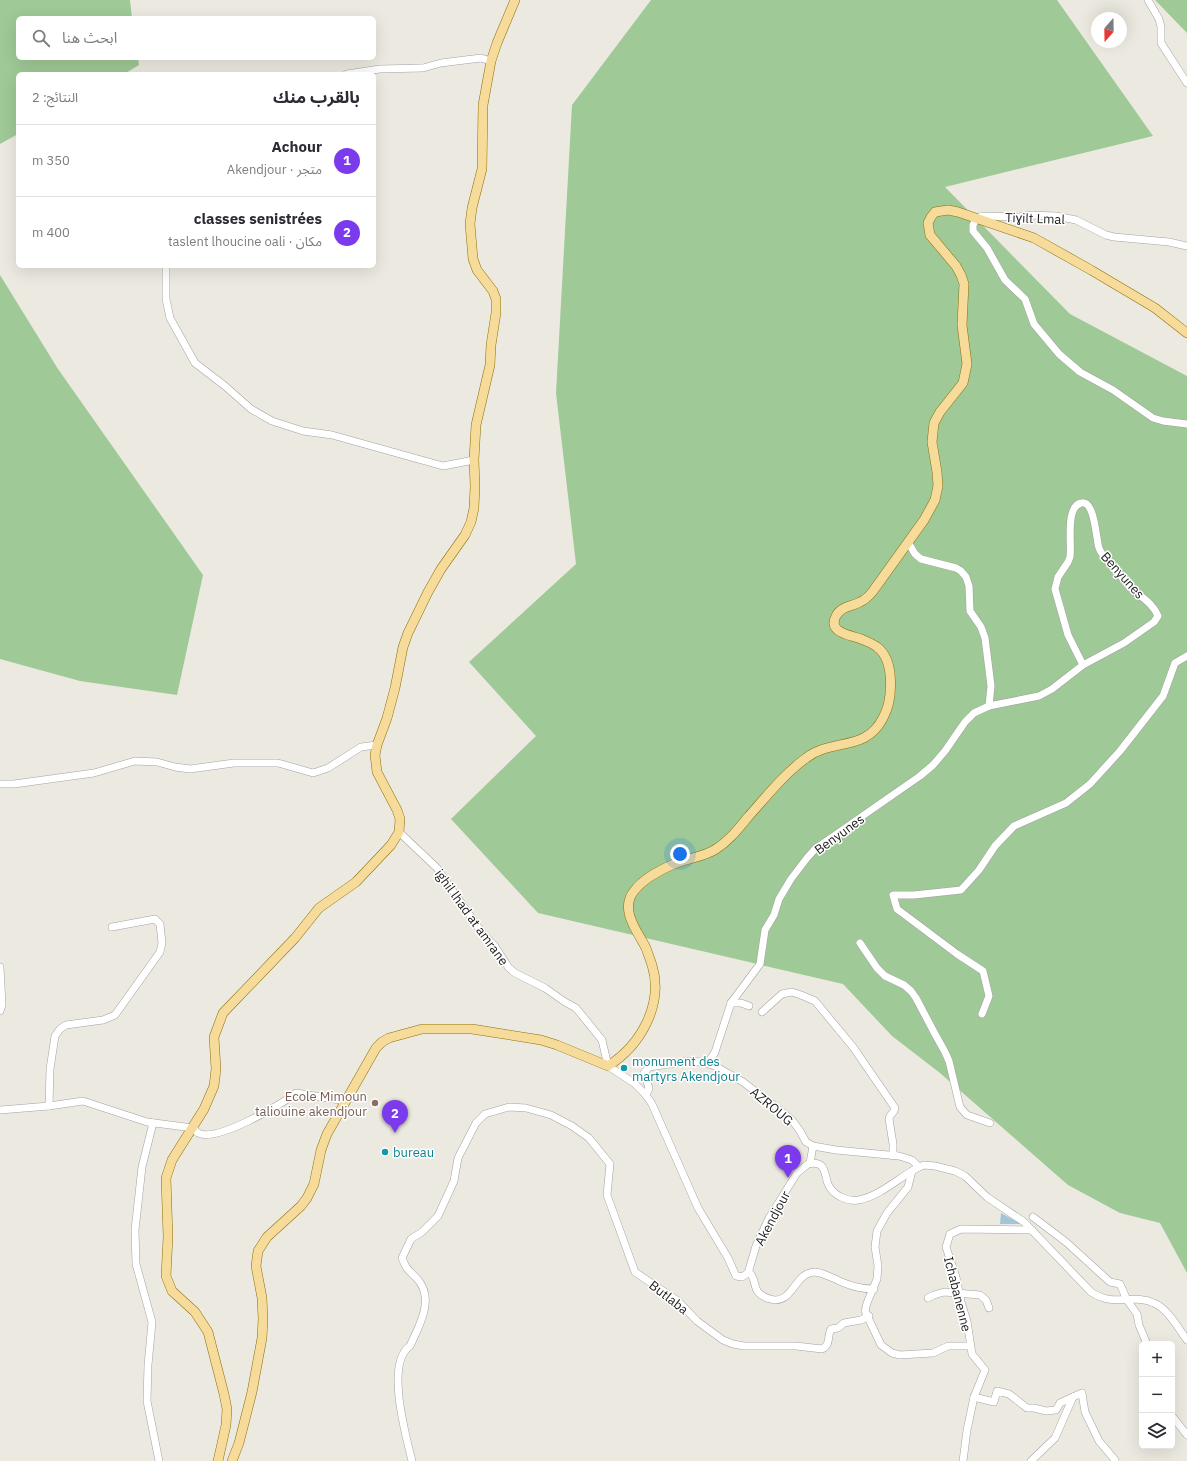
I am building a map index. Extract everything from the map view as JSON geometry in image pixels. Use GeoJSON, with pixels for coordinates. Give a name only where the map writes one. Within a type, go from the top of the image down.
{"type":"FeatureCollection","features":[{"type":"Feature","properties":{"kind":"main road"},"geometry":{"type":"LineString","coordinates":[[218,1461],[226,1424],[227,1409],[208,1332],[195,1312],[172,1291],[166,1276],[168,1237],[166,1178],[172,1160],[204,1109],[214,1086],[216,1069],[214,1037],[223,1013],[295,938],[319,908],[356,882],[391,845],[399,832],[400,819],[397,810],[377,772],[375,756],[377,745],[391,703],[403,647],[408,633],[441,569],[466,536],[474,508],[476,486],[474,460],[476,425],[490,365],[491,345],[496,313],[496,299],[493,291],[477,270],[473,259],[470,224],[472,208],[482,169],[483,105],[491,61],[515,0]]}},
{"type":"Feature","properties":{"kind":"main road"},"geometry":{"type":"LineString","coordinates":[[232,1461],[239,1443],[252,1392],[262,1338],[262,1298],[256,1266],[258,1251],[266,1237],[301,1206],[307,1198],[314,1184],[321,1150],[325,1139],[368,1062],[382,1042],[389,1038],[422,1029],[472,1029],[541,1040],[608,1066],[625,1054],[638,1040],[648,1019],[654,998],[655,985],[652,966],[646,948],[637,934],[630,914],[630,900],[634,891],[657,872],[674,864],[716,850],[729,840],[762,801],[806,757],[828,747],[859,741],[871,734],[883,718],[889,700],[890,683],[886,658],[876,646],[840,633],[834,623],[835,618],[843,608],[859,603],[870,595],[924,520],[935,500],[938,486],[932,442],[934,423],[940,412],[963,383],[967,364],[962,325],[964,284],[956,266],[930,235],[928,223],[931,217],[936,212],[942,210],[958,212],[1034,238],[1092,270],[1155,308],[1187,332]]}},
{"type":"Feature","properties":{"kind":"street"},"geometry":{"type":"LineString","coordinates":[[1148,0],[1159,19],[1161,27],[1161,43],[1187,83]]}},
{"type":"Feature","properties":{"kind":"street"},"geometry":{"type":"LineString","coordinates":[[360,72],[380,69],[423,68],[441,63],[481,58],[491,61]]}},
{"type":"Feature","properties":{"kind":"street","name":"Tiɣilt Lmal"},"geometry":{"type":"LineString","coordinates":[[976,219],[982,216],[1056,216],[1076,220],[1096,231],[1114,237],[1169,242],[1187,246]]}},
{"type":"Feature","properties":{"kind":"street"},"geometry":{"type":"LineString","coordinates":[[976,219],[973,225],[973,231],[987,248],[1005,280],[1025,299],[1034,324],[1059,354],[1080,372],[1119,394],[1153,418],[1163,421],[1187,424]]}},
{"type":"Feature","properties":{"kind":"street"},"geometry":{"type":"LineString","coordinates":[[166,268],[166,299],[170,318],[195,363],[226,386],[251,409],[272,421],[304,431],[332,435],[443,466],[474,460]]}},
{"type":"Feature","properties":{"kind":"street","name":"Benyunes"},"geometry":{"type":"LineString","coordinates":[[708,1063],[715,1052],[731,1003],[760,964],[768,924],[774,915],[779,899],[785,888],[815,849],[920,776],[933,765],[945,751],[965,722],[974,714],[989,706],[1039,696],[1052,689],[1083,664],[1124,643],[1154,622],[1158,616],[1153,607],[1132,588],[1106,559],[1099,548],[1091,508],[1087,504],[1081,503],[1072,514],[1070,556],[1068,562],[1058,577],[1055,589],[1068,635],[1083,664]]}},
{"type":"Feature","properties":{"kind":"street"},"geometry":{"type":"LineString","coordinates":[[908,542],[915,554],[921,559],[956,568],[966,577],[969,586],[970,611],[981,627],[985,638],[991,686],[989,706]]}},
{"type":"Feature","properties":{"kind":"street"},"geometry":{"type":"LineString","coordinates":[[982,1014],[989,996],[982,971],[897,909],[893,895],[914,895],[962,890],[979,870],[995,846],[1014,826],[1066,803],[1090,784],[1146,719],[1163,696],[1175,663],[1187,656]]}},
{"type":"Feature","properties":{"kind":"street"},"geometry":{"type":"LineString","coordinates":[[0,784],[14,784],[94,773],[135,761],[157,762],[190,769],[234,763],[278,763],[313,773],[328,768],[361,747],[377,745]]}},
{"type":"Feature","properties":{"kind":"street","name":"ighil lhad at amrane"},"geometry":{"type":"LineString","coordinates":[[399,832],[437,868],[482,933],[494,945],[509,968],[515,973],[545,988],[576,1008],[602,1040],[608,1066]]}},
{"type":"Feature","properties":{"kind":"street"},"geometry":{"type":"LineString","coordinates":[[49,1106],[51,1062],[55,1036],[60,1029],[66,1025],[103,1020],[115,1015],[162,948],[160,924],[155,919],[112,927]]}},
{"type":"Feature","properties":{"kind":"street"},"geometry":{"type":"LineString","coordinates":[[860,943],[877,968],[885,976],[904,985],[916,998],[949,1061],[960,1107],[967,1115],[990,1123]]}},
{"type":"Feature","properties":{"kind":"street"},"geometry":{"type":"LineString","coordinates":[[0,967],[2,1005],[0,1010]]}},
{"type":"Feature","properties":{"kind":"street"},"geometry":{"type":"LineString","coordinates":[[762,1012],[782,994],[792,992],[802,994],[815,1001],[853,1046],[895,1108],[890,1116],[893,1156]]}},
{"type":"Feature","properties":{"kind":"street"},"geometry":{"type":"LineString","coordinates":[[731,1003],[741,1003],[749,1006]]}},
{"type":"Feature","properties":{"kind":"street","name":"AZROUG"},"geometry":{"type":"LineString","coordinates":[[646,1095],[649,1088],[644,1073],[649,1067],[689,1060],[708,1063],[728,1072],[772,1104],[792,1120],[806,1142],[813,1146]]}},
{"type":"Feature","properties":{"kind":"street"},"geometry":{"type":"LineString","coordinates":[[608,1066],[634,1083],[646,1095],[657,1113],[698,1208],[728,1258],[735,1274],[742,1277],[749,1272],[757,1291],[762,1296],[773,1300],[780,1300],[786,1297],[802,1278],[812,1272],[824,1274],[858,1288],[874,1289]]}},
{"type":"Feature","properties":{"kind":"street"},"geometry":{"type":"LineString","coordinates":[[0,1110],[49,1106],[83,1101],[153,1123],[193,1128],[198,1133],[204,1134],[219,1133],[258,1117],[281,1104],[296,1093],[346,1101]]}},
{"type":"Feature","properties":{"kind":"street","name":"Butlaba"},"geometry":{"type":"LineString","coordinates":[[412,1461],[403,1425],[397,1374],[399,1362],[406,1348],[410,1346],[425,1309],[425,1293],[418,1281],[405,1268],[402,1258],[412,1239],[422,1232],[438,1216],[454,1181],[458,1158],[473,1127],[481,1116],[496,1109],[509,1106],[526,1108],[551,1115],[572,1126],[588,1138],[610,1164],[607,1195],[635,1272],[678,1301],[697,1320],[724,1340],[733,1344],[744,1346],[796,1346],[822,1349],[828,1344],[831,1329],[838,1328],[844,1323],[861,1320],[869,1316]]}},
{"type":"Feature","properties":{"kind":"street"},"geometry":{"type":"LineString","coordinates":[[153,1123],[142,1167],[135,1230],[136,1264],[152,1322],[148,1365],[147,1402],[159,1461]]}},
{"type":"Feature","properties":{"kind":"street"},"geometry":{"type":"LineString","coordinates":[[916,1169],[908,1158],[813,1146],[810,1163],[817,1164],[823,1168],[826,1171],[829,1184],[833,1191],[841,1197],[850,1200],[859,1200],[875,1194],[924,1165],[935,1166],[960,1173],[987,1197],[1024,1222],[1091,1292],[1105,1299],[1144,1300],[1158,1305],[1187,1340]]}},
{"type":"Feature","properties":{"kind":"street","name":"Akendjour"},"geometry":{"type":"LineString","coordinates":[[749,1272],[756,1246],[774,1208],[797,1173],[804,1166],[810,1163]]}},
{"type":"Feature","properties":{"kind":"street"},"geometry":{"type":"LineString","coordinates":[[916,1169],[908,1187],[887,1213],[877,1231],[875,1247],[878,1272],[874,1289],[865,1311],[869,1316],[881,1345],[892,1353],[933,1353],[948,1346],[970,1346]]}},
{"type":"Feature","properties":{"kind":"street"},"geometry":{"type":"LineString","coordinates":[[1032,1218],[1066,1242],[1110,1282],[1120,1284],[1127,1300],[1137,1314],[1139,1325],[1146,1341]]}},
{"type":"Feature","properties":{"kind":"street","name":"Ichabanenne"},"geometry":{"type":"LineString","coordinates":[[963,1461],[967,1430],[974,1398],[985,1370],[972,1354],[967,1321],[946,1247],[950,1234],[961,1229],[1032,1230]]}},
{"type":"Feature","properties":{"kind":"street"},"geometry":{"type":"LineString","coordinates":[[928,1298],[934,1294],[944,1292],[980,1295],[986,1300],[989,1308]]}},
{"type":"Feature","properties":{"kind":"street"},"geometry":{"type":"LineString","coordinates":[[974,1398],[994,1402],[997,1391],[1003,1391],[1027,1408],[1046,1411],[1056,1410],[1060,1403],[1082,1393],[1086,1412],[1099,1441],[1115,1460]]}},
{"type":"Feature","properties":{"kind":"street"},"geometry":{"type":"LineString","coordinates":[[1031,1461],[1055,1438],[1073,1397]]}},
{"type":"Feature","properties":{"kind":"street"},"geometry":{"type":"LineString","coordinates":[[1175,1419],[1186,1432]]}},
{"type":"Feature","properties":{"kind":"green space"},"geometry":{"type":"Polygon","coordinates":[[[0,0],[130,0],[132,16],[16,16],[16,60],[138,60],[139,65],[127,72],[16,72],[16,135],[0,144],[0,0]]]}},
{"type":"Feature","properties":{"kind":"green space"},"geometry":{"type":"Polygon","coordinates":[[[651,0],[1057,0],[1153,136],[945,187],[1070,314],[1187,376],[1187,1273],[1160,1223],[1120,1213],[1068,1185],[940,1073],[892,1036],[843,984],[538,913],[451,819],[536,736],[469,662],[576,564],[556,393],[572,105],[651,0]]]}},
{"type":"Feature","properties":{"kind":"green space"},"geometry":{"type":"Polygon","coordinates":[[[1155,0],[1187,0],[1187,33],[1155,0]]]}},
{"type":"Feature","properties":{"kind":"green space"},"geometry":{"type":"Polygon","coordinates":[[[0,275],[58,369],[203,575],[177,695],[80,681],[0,659],[0,275]]]}},
{"type":"Feature","properties":{"kind":"water"},"geometry":{"type":"Polygon","coordinates":[[[1001,1213],[1021,1224],[1000,1224],[1001,1213]]]}},
{"type":"Feature","properties":{"kind":"place","name":"monument des martyrs Akendjour"},"geometry":{"type":"Point","coordinates":[624,1068]}},
{"type":"Feature","properties":{"kind":"place","name":"Ecole Mimoun taliouine akendjour"},"geometry":{"type":"Point","coordinates":[375,1103]}},
{"type":"Feature","properties":{"kind":"place","name":"classes senistrées"},"geometry":{"type":"Point","coordinates":[395,1133]}},
{"type":"Feature","properties":{"kind":"place","name":"bureau"},"geometry":{"type":"Point","coordinates":[385,1152]}},
{"type":"Feature","properties":{"kind":"place","name":"Achour"},"geometry":{"type":"Point","coordinates":[788,1178]}}]}
